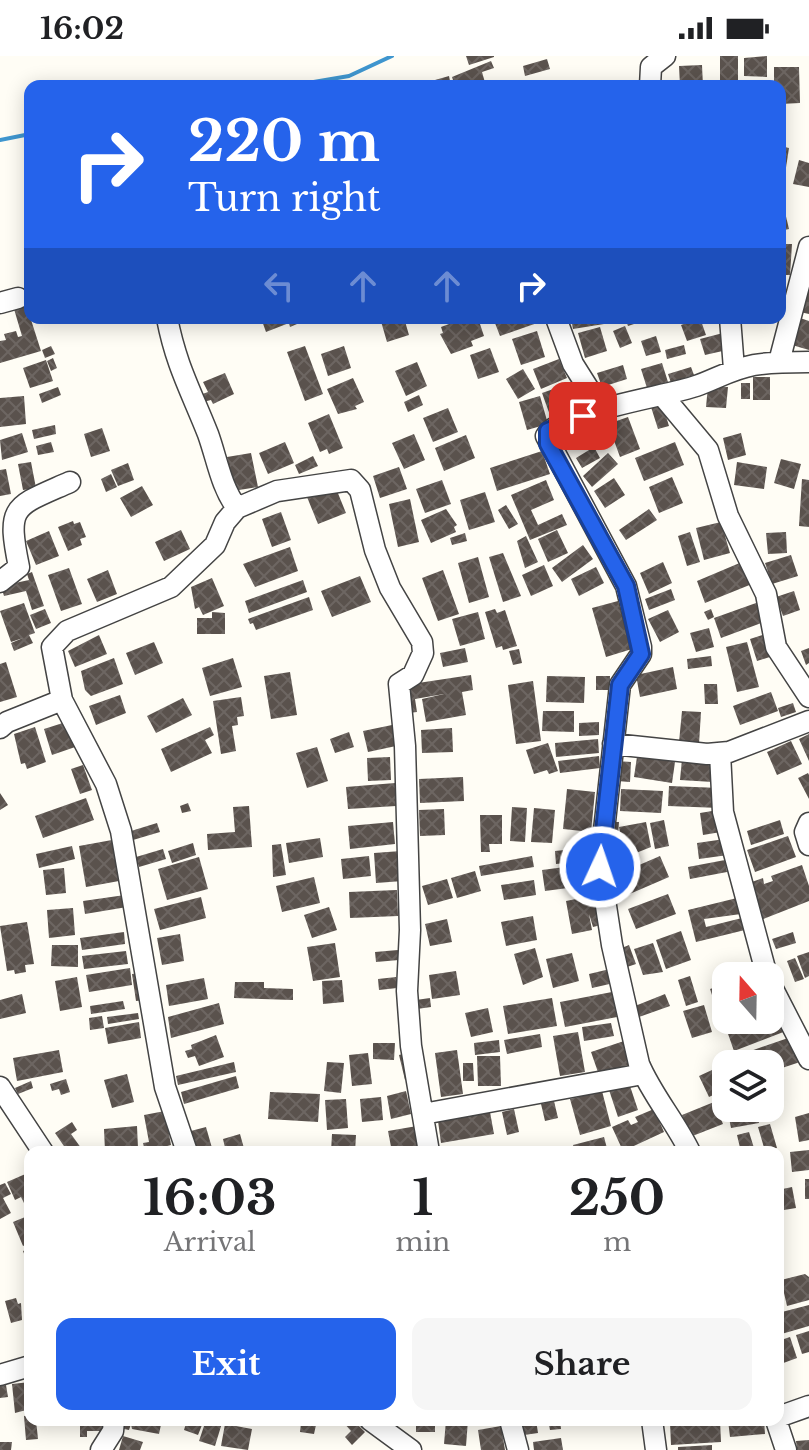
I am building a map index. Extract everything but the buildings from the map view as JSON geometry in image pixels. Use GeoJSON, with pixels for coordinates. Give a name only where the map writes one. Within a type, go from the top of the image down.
{"type":"FeatureCollection","features":[{"type":"Feature","properties":{"kind":"street"},"geometry":{"type":"LineString","coordinates":[[650,80],[651,67],[665,56]]}},
{"type":"Feature","properties":{"kind":"street"},"geometry":{"type":"LineString","coordinates":[[779,362],[809,247]]}},
{"type":"Feature","properties":{"kind":"street"},"geometry":{"type":"LineString","coordinates":[[168,324],[176,362],[208,435],[227,496],[237,508]]}},
{"type":"Feature","properties":{"kind":"street"},"geometry":{"type":"LineString","coordinates":[[558,324],[573,364],[602,410]]}},
{"type":"Feature","properties":{"kind":"street"},"geometry":{"type":"LineString","coordinates":[[730,324],[734,369]]}},
{"type":"Feature","properties":{"kind":"street"},"geometry":{"type":"LineString","coordinates":[[686,1146],[643,1074],[612,945],[600,867],[620,685],[638,660],[641,647],[626,586],[546,436],[557,425],[696,386],[734,369],[779,362],[809,362]]}},
{"type":"Feature","properties":{"kind":"street"},"geometry":{"type":"LineString","coordinates":[[662,395],[708,450],[728,516],[766,594],[776,647],[809,697]]}},
{"type":"Feature","properties":{"kind":"street"},"geometry":{"type":"LineString","coordinates":[[185,1146],[165,1087],[121,831],[106,784],[62,700],[52,647],[58,639],[110,611],[171,587],[215,545],[225,522],[237,508],[277,491],[351,480],[360,490],[375,550],[390,588],[422,642],[423,653],[413,675],[399,684],[399,706],[405,746],[410,930],[407,991],[411,1046],[428,1146]]}},
{"type":"Feature","properties":{"kind":"street"},"geometry":{"type":"LineString","coordinates":[[0,582],[19,567],[11,530],[12,519],[33,499],[70,482]]}},
{"type":"Feature","properties":{"kind":"street"},"geometry":{"type":"LineString","coordinates":[[0,728],[7,722],[62,700]]}},
{"type":"Feature","properties":{"kind":"street"},"geometry":{"type":"LineString","coordinates":[[613,744],[720,753],[809,721]]}},
{"type":"Feature","properties":{"kind":"street"},"geometry":{"type":"LineString","coordinates":[[720,753],[723,812],[763,962]]}},
{"type":"Feature","properties":{"kind":"street"},"geometry":{"type":"LineString","coordinates":[[809,823],[805,832],[809,845]]}},
{"type":"Feature","properties":{"kind":"street"},"geometry":{"type":"LineString","coordinates":[[784,1010],[809,1059]]}},
{"type":"Feature","properties":{"kind":"street"},"geometry":{"type":"LineString","coordinates":[[423,1114],[643,1074]]}},
{"type":"Feature","properties":{"kind":"street"},"geometry":{"type":"LineString","coordinates":[[0,1087],[39,1146]]}},
{"type":"Feature","properties":{"kind":"street"},"geometry":{"type":"LineString","coordinates":[[0,1375],[24,1368]]}},
{"type":"Feature","properties":{"kind":"street"},"geometry":{"type":"LineString","coordinates":[[784,1416],[809,1406]]}},
{"type":"Feature","properties":{"kind":"street"},"geometry":{"type":"LineString","coordinates":[[101,1450],[113,1426]]}},
{"type":"Feature","properties":{"kind":"street"},"geometry":{"type":"LineString","coordinates":[[378,1426],[411,1450]]}},
{"type":"Feature","properties":{"kind":"street"},"geometry":{"type":"LineString","coordinates":[[512,1426],[518,1450]]}},
{"type":"Feature","properties":{"kind":"street"},"geometry":{"type":"LineString","coordinates":[[653,1426],[656,1450]]}},
{"type":"Feature","properties":{"kind":"street"},"geometry":{"type":"LineString","coordinates":[[779,1426],[786,1450]]}},
{"type":"Feature","properties":{"kind":"waterway"},"geometry":{"type":"LineString","coordinates":[[325,80],[349,76],[392,56]]}},
{"type":"Feature","properties":{"kind":"waterway"},"geometry":{"type":"LineString","coordinates":[[0,140],[24,135]]}},
{"type":"Feature","properties":{"kind":"route"},"geometry":{"type":"LineString","coordinates":[[583,416],[548,431],[548,444],[626,586],[641,647],[638,660],[620,685],[617,700],[600,867]]}}]}
